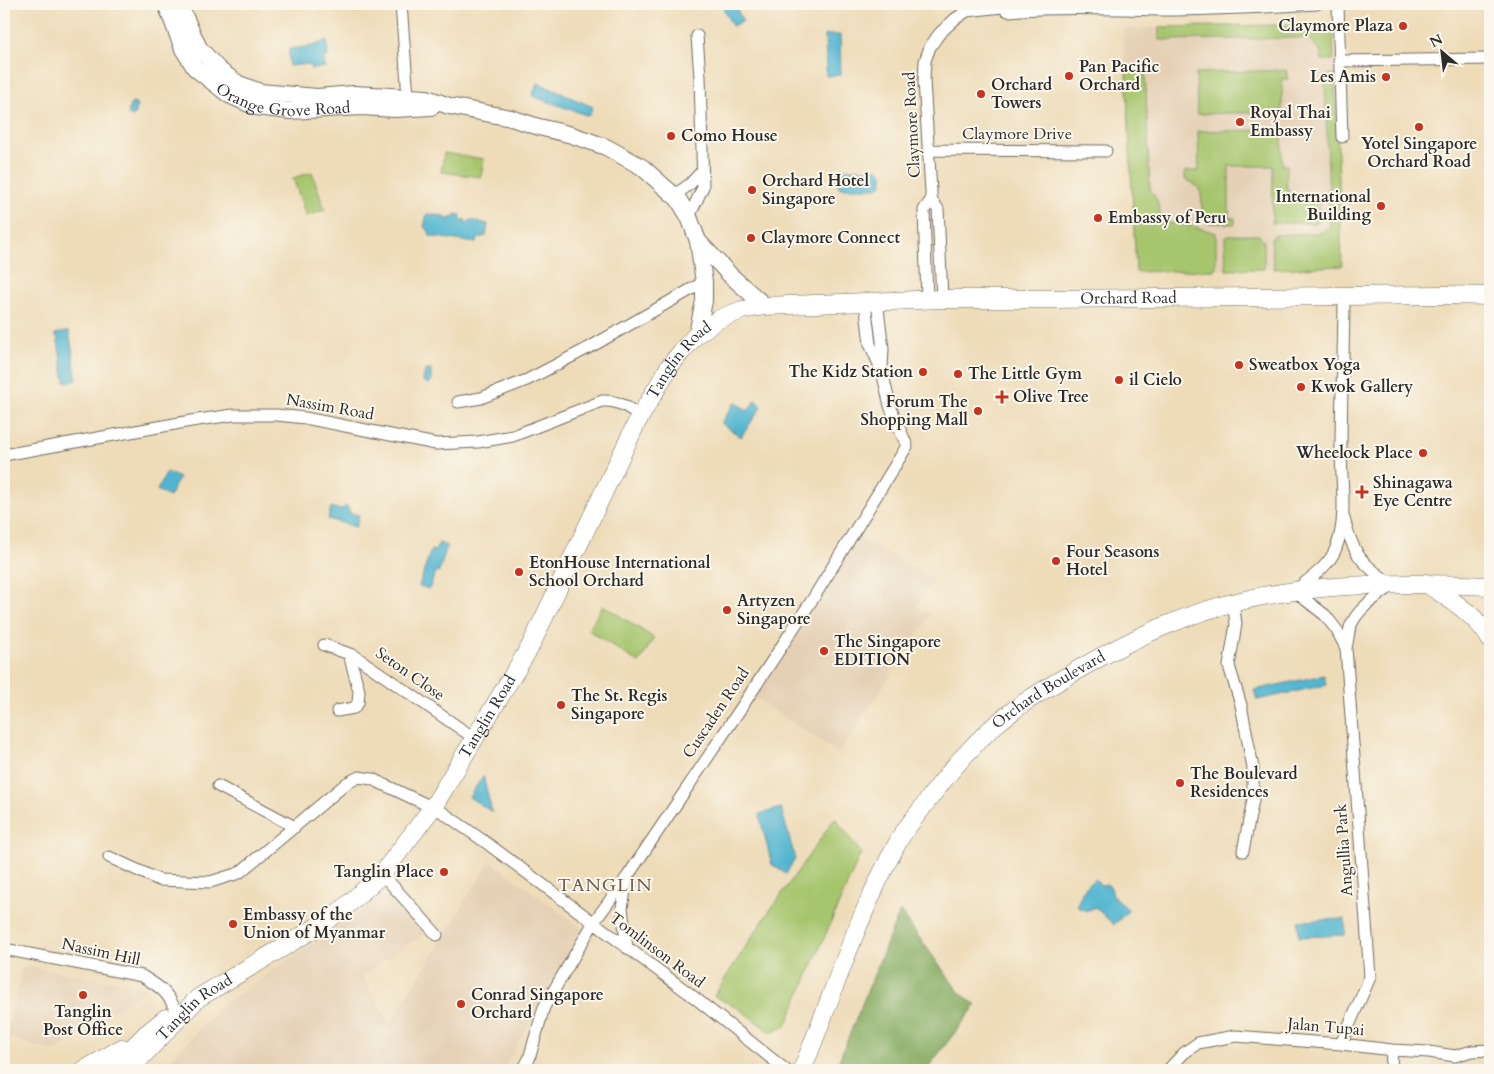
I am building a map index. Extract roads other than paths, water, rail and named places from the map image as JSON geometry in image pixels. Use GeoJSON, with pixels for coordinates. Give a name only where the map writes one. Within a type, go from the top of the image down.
{"type":"FeatureCollection","features":[{"type":"Feature","properties":{"kind":"main road","name":"Orchard Road"},"geometry":{"type":"LineString","coordinates":[[765,306],[934,299],[1054,300],[1490,296]]}},
{"type":"Feature","properties":{"kind":"main road","name":"Tanglin Road"},"geometry":{"type":"LineString","coordinates":[[129,1070],[198,998],[317,928],[343,909],[382,874],[433,807],[530,647],[641,417],[669,368],[697,334],[723,318],[742,310],[765,306]]}},
{"type":"Feature","properties":{"kind":"main road","name":"Orchard Boulevard"},"geometry":{"type":"LineString","coordinates":[[802,1070],[861,921],[899,840],[949,772],[1013,711],[1055,683],[1137,637],[1175,620],[1233,602],[1294,591],[1393,584],[1426,583],[1490,586]]}},
{"type":"Feature","properties":{"kind":"main road"},"geometry":{"type":"LineString","coordinates":[[1426,583],[1483,627],[1490,639]]}},
{"type":"Feature","properties":{"kind":"main road"},"geometry":{"type":"LineString","coordinates":[[110,1070],[145,1035],[176,1011],[198,998]]}},
{"type":"Feature","properties":{"kind":"main road"},"geometry":{"type":"LineString","coordinates":[[84,1070],[145,1035]]}},
{"type":"Feature","properties":{"kind":"street","name":"Orange Grove Road"},"geometry":{"type":"LineString","coordinates":[[166,4],[182,27],[219,70],[239,84],[260,92],[317,97],[354,94],[426,98],[449,106],[511,118],[606,147],[642,167],[675,195],[689,217],[698,241],[704,282],[704,301],[697,334]]}},
{"type":"Feature","properties":{"kind":"street","name":"Orange Grove Road"},"geometry":{"type":"LineString","coordinates":[[179,4],[183,49],[195,68],[229,95],[256,107],[290,111],[362,107],[395,109],[449,106]]}},
{"type":"Feature","properties":{"kind":"street"},"geometry":{"type":"LineString","coordinates":[[395,109],[408,97],[401,4]]}},
{"type":"Feature","properties":{"kind":"street","name":"Claymore Road"},"geometry":{"type":"LineString","coordinates":[[934,299],[924,210],[931,200],[924,81],[925,61],[930,47],[939,34],[955,19],[967,11],[1004,5],[1008,12],[1101,8],[1165,10],[1317,4]]}},
{"type":"Feature","properties":{"kind":"street"},"geometry":{"type":"LineString","coordinates":[[1338,4],[1342,137]]}},
{"type":"Feature","properties":{"kind":"street"},"geometry":{"type":"LineString","coordinates":[[689,217],[702,194],[704,183],[698,40]]}},
{"type":"Feature","properties":{"kind":"street"},"geometry":{"type":"LineString","coordinates":[[1339,61],[1490,59]]}},
{"type":"Feature","properties":{"kind":"street","name":"Claymore Drive"},"geometry":{"type":"LineString","coordinates":[[928,150],[1106,151]]}},
{"type":"Feature","properties":{"kind":"street"},"geometry":{"type":"LineString","coordinates":[[675,195],[690,184],[702,171]]}},
{"type":"Feature","properties":{"kind":"street","name":"Orange Grove Road"},"geometry":{"type":"LineString","coordinates":[[698,241],[731,276],[765,306]]}},
{"type":"Feature","properties":{"kind":"street"},"geometry":{"type":"LineString","coordinates":[[458,402],[481,398],[526,380],[592,346],[704,282]]}},
{"type":"Feature","properties":{"kind":"street"},"geometry":{"type":"LineString","coordinates":[[1294,591],[1313,577],[1326,564],[1336,550],[1340,536],[1342,515],[1341,449],[1344,297]]}},
{"type":"Feature","properties":{"kind":"street","name":"Cuscaden Road"},"geometry":{"type":"LineString","coordinates":[[523,1070],[529,1059],[544,1007],[594,922],[627,877],[814,596],[907,446],[890,406],[882,372],[870,344],[871,302]]}},
{"type":"Feature","properties":{"kind":"street","name":"Nassim Road"},"geometry":{"type":"LineString","coordinates":[[4,455],[191,420],[233,415],[277,415],[305,418],[436,444],[470,443],[513,436],[602,401],[621,403],[641,417]]}},
{"type":"Feature","properties":{"kind":"street"},"geometry":{"type":"LineString","coordinates":[[1342,515],[1354,549],[1362,561],[1372,572],[1393,584]]}},
{"type":"Feature","properties":{"kind":"street","name":"Angullia Park"},"geometry":{"type":"LineString","coordinates":[[1341,1044],[1370,977],[1346,648],[1351,625],[1358,614],[1367,604],[1393,584]]}},
{"type":"Feature","properties":{"kind":"street","name":"Angullia Park"},"geometry":{"type":"LineString","coordinates":[[1294,591],[1325,615],[1336,629],[1346,648]]}},
{"type":"Feature","properties":{"kind":"street"},"geometry":{"type":"LineString","coordinates":[[1233,602],[1236,624],[1229,666],[1241,705],[1253,768],[1253,800],[1243,850]]}},
{"type":"Feature","properties":{"kind":"street","name":"Seton Close"},"geometry":{"type":"LineString","coordinates":[[324,645],[356,656],[474,738]]}},
{"type":"Feature","properties":{"kind":"street"},"geometry":{"type":"LineString","coordinates":[[337,711],[354,708],[358,703],[359,690],[349,654]]}},
{"type":"Feature","properties":{"kind":"street","name":"Tomlinson Road"},"geometry":{"type":"LineString","coordinates":[[295,828],[347,783],[359,777],[372,779],[433,807],[488,844],[594,922],[690,994],[786,1070]]}},
{"type":"Feature","properties":{"kind":"street"},"geometry":{"type":"LineString","coordinates":[[109,857],[159,880],[210,882],[239,874],[295,828],[218,786]]}},
{"type":"Feature","properties":{"kind":"street"},"geometry":{"type":"LineString","coordinates":[[382,874],[437,936]]}},
{"type":"Feature","properties":{"kind":"street"},"geometry":{"type":"LineString","coordinates":[[627,877],[622,908],[627,948]]}},
{"type":"Feature","properties":{"kind":"street","name":"Nassim Hill"},"geometry":{"type":"LineString","coordinates":[[4,948],[142,976],[170,996],[176,1011]]}},
{"type":"Feature","properties":{"kind":"street","name":"Jalan Tupai"},"geometry":{"type":"LineString","coordinates":[[1168,1070],[1184,1053],[1198,1043],[1235,1036],[1341,1044],[1455,1056],[1472,1051],[1490,1050]]}},
{"type":"Feature","properties":{"kind":"street"},"geometry":{"type":"LineString","coordinates":[[1390,1070],[1392,1050]]}},
{"type":"Feature","properties":{"kind":"water"},"geometry":{"type":"Polygon","coordinates":[[[721,4],[734,4],[743,21],[732,26],[721,4]]]}},
{"type":"Feature","properties":{"kind":"water"},"geometry":{"type":"Polygon","coordinates":[[[825,35],[840,35],[841,75],[826,76],[825,35]]]}},
{"type":"Feature","properties":{"kind":"water"},"geometry":{"type":"Polygon","coordinates":[[[327,40],[328,56],[324,57],[325,67],[311,69],[309,64],[289,66],[289,49],[313,46],[327,40]]]}},
{"type":"Feature","properties":{"kind":"water"},"geometry":{"type":"Polygon","coordinates":[[[538,83],[593,107],[589,116],[532,96],[538,83]]]}},
{"type":"Feature","properties":{"kind":"water"},"geometry":{"type":"Polygon","coordinates":[[[133,103],[137,107],[135,115],[131,117],[128,113],[130,105],[133,103]]]}},
{"type":"Feature","properties":{"kind":"water"},"geometry":{"type":"Polygon","coordinates":[[[841,169],[878,169],[883,174],[883,183],[877,188],[840,188],[836,182],[835,174],[841,169]]]}},
{"type":"Feature","properties":{"kind":"water"},"geometry":{"type":"Polygon","coordinates":[[[427,214],[445,216],[445,219],[450,219],[450,217],[454,218],[455,214],[461,215],[460,219],[466,220],[465,222],[469,223],[470,220],[488,224],[486,236],[479,238],[476,243],[430,236],[429,231],[424,227],[427,214]]]}},
{"type":"Feature","properties":{"kind":"water"},"geometry":{"type":"Polygon","coordinates":[[[69,331],[77,380],[65,382],[57,336],[55,334],[69,331]]]}},
{"type":"Feature","properties":{"kind":"water"},"geometry":{"type":"Polygon","coordinates":[[[431,370],[431,382],[428,384],[423,381],[425,371],[431,370]]]}},
{"type":"Feature","properties":{"kind":"water"},"geometry":{"type":"Polygon","coordinates":[[[755,400],[762,406],[741,437],[721,423],[735,402],[748,411],[755,400]]]}},
{"type":"Feature","properties":{"kind":"water"},"geometry":{"type":"Polygon","coordinates":[[[167,472],[179,478],[169,497],[157,490],[167,472]]]}},
{"type":"Feature","properties":{"kind":"water"},"geometry":{"type":"Polygon","coordinates":[[[347,506],[350,513],[359,515],[356,527],[328,519],[331,507],[340,510],[347,506]]]}},
{"type":"Feature","properties":{"kind":"water"},"geometry":{"type":"Polygon","coordinates":[[[439,543],[447,546],[439,572],[436,571],[429,589],[419,586],[431,550],[435,551],[439,543]]]}},
{"type":"Feature","properties":{"kind":"water"},"geometry":{"type":"Polygon","coordinates":[[[1324,675],[1326,685],[1257,700],[1254,690],[1324,675]]]}},
{"type":"Feature","properties":{"kind":"water"},"geometry":{"type":"Polygon","coordinates":[[[483,776],[492,812],[469,797],[483,776]]]}},
{"type":"Feature","properties":{"kind":"water"},"geometry":{"type":"Polygon","coordinates":[[[781,808],[795,858],[786,874],[772,865],[759,814],[781,808]]]}},
{"type":"Feature","properties":{"kind":"water"},"geometry":{"type":"Polygon","coordinates":[[[1094,879],[1101,885],[1106,884],[1111,887],[1113,896],[1129,910],[1114,925],[1095,907],[1087,911],[1079,908],[1077,904],[1082,894],[1081,892],[1094,879]]]}},
{"type":"Feature","properties":{"kind":"water"},"geometry":{"type":"Polygon","coordinates":[[[1345,919],[1345,935],[1299,937],[1298,921],[1345,919]]]}},
{"type":"Feature","properties":{"kind":"place","name":"Claymore Plaza"},"geometry":{"type":"Point","coordinates":[1403,26]}},
{"type":"Feature","properties":{"kind":"place","name":"Pan Pacific Orchard"},"geometry":{"type":"Point","coordinates":[1069,76]}},
{"type":"Feature","properties":{"kind":"place","name":"Les Amis"},"geometry":{"type":"Point","coordinates":[1386,77]}},
{"type":"Feature","properties":{"kind":"place","name":"Orchard Towers"},"geometry":{"type":"Point","coordinates":[981,94]}},
{"type":"Feature","properties":{"kind":"place","name":"Royal Thai Embassy"},"geometry":{"type":"Point","coordinates":[1240,122]}},
{"type":"Feature","properties":{"kind":"place","name":"Yotel Singapore Orchard Road"},"geometry":{"type":"Point","coordinates":[1419,127]}},
{"type":"Feature","properties":{"kind":"place","name":"Como House"},"geometry":{"type":"Point","coordinates":[671,136]}},
{"type":"Feature","properties":{"kind":"place","name":"Orchard Hotel Singapore"},"geometry":{"type":"Point","coordinates":[752,190]}},
{"type":"Feature","properties":{"kind":"place","name":"International Building"},"geometry":{"type":"Point","coordinates":[1381,206]}},
{"type":"Feature","properties":{"kind":"place","name":"Embassy of Peru"},"geometry":{"type":"Point","coordinates":[1098,218]}},
{"type":"Feature","properties":{"kind":"place","name":"Claymore Connect"},"geometry":{"type":"Point","coordinates":[751,238]}},
{"type":"Feature","properties":{"kind":"place","name":"Sweatbox Yoga"},"geometry":{"type":"Point","coordinates":[1239,365]}},
{"type":"Feature","properties":{"kind":"place","name":"The Kidz Station"},"geometry":{"type":"Point","coordinates":[923,372]}},
{"type":"Feature","properties":{"kind":"place","name":"The Little Gym"},"geometry":{"type":"Point","coordinates":[958,374]}},
{"type":"Feature","properties":{"kind":"place","name":"il Cielo"},"geometry":{"type":"Point","coordinates":[1119,380]}},
{"type":"Feature","properties":{"kind":"place","name":"Kwok Gallery"},"geometry":{"type":"Point","coordinates":[1301,387]}},
{"type":"Feature","properties":{"kind":"place","name":"Olive Tree"},"geometry":{"type":"Point","coordinates":[1002,397]}},
{"type":"Feature","properties":{"kind":"place","name":"Forum The Shopping Mall"},"geometry":{"type":"Point","coordinates":[978,411]}},
{"type":"Feature","properties":{"kind":"place","name":"Wheelock Place"},"geometry":{"type":"Point","coordinates":[1423,453]}},
{"type":"Feature","properties":{"kind":"place","name":"Shinagawa Eye Centre"},"geometry":{"type":"Point","coordinates":[1362,492]}},
{"type":"Feature","properties":{"kind":"place","name":"Four Seasons Hotel"},"geometry":{"type":"Point","coordinates":[1056,561]}},
{"type":"Feature","properties":{"kind":"place","name":"EtonHouse International School Orchard"},"geometry":{"type":"Point","coordinates":[519,572]}},
{"type":"Feature","properties":{"kind":"place","name":"Artyzen Singapore"},"geometry":{"type":"Point","coordinates":[727,610]}},
{"type":"Feature","properties":{"kind":"place","name":"The Singapore EDITION"},"geometry":{"type":"Point","coordinates":[824,651]}},
{"type":"Feature","properties":{"kind":"place","name":"The St. Regis Singapore"},"geometry":{"type":"Point","coordinates":[561,705]}},
{"type":"Feature","properties":{"kind":"place","name":"The Boulevard Residences"},"geometry":{"type":"Point","coordinates":[1180,783]}},
{"type":"Feature","properties":{"kind":"place","name":"Tanglin Place"},"geometry":{"type":"Point","coordinates":[444,872]}},
{"type":"Feature","properties":{"kind":"place","name":"Embassy of the Union of Myanmar"},"geometry":{"type":"Point","coordinates":[233,924]}},
{"type":"Feature","properties":{"kind":"place","name":"Tanglin Post Office"},"geometry":{"type":"Point","coordinates":[83,995]}},
{"type":"Feature","properties":{"kind":"place","name":"Conrad Singapore Orchard"},"geometry":{"type":"Point","coordinates":[461,1004]}},
{"type":"Feature","properties":{"kind":"district","name":"TANGLIN"},"geometry":{"type":"Point","coordinates":[605,885]}}]}
